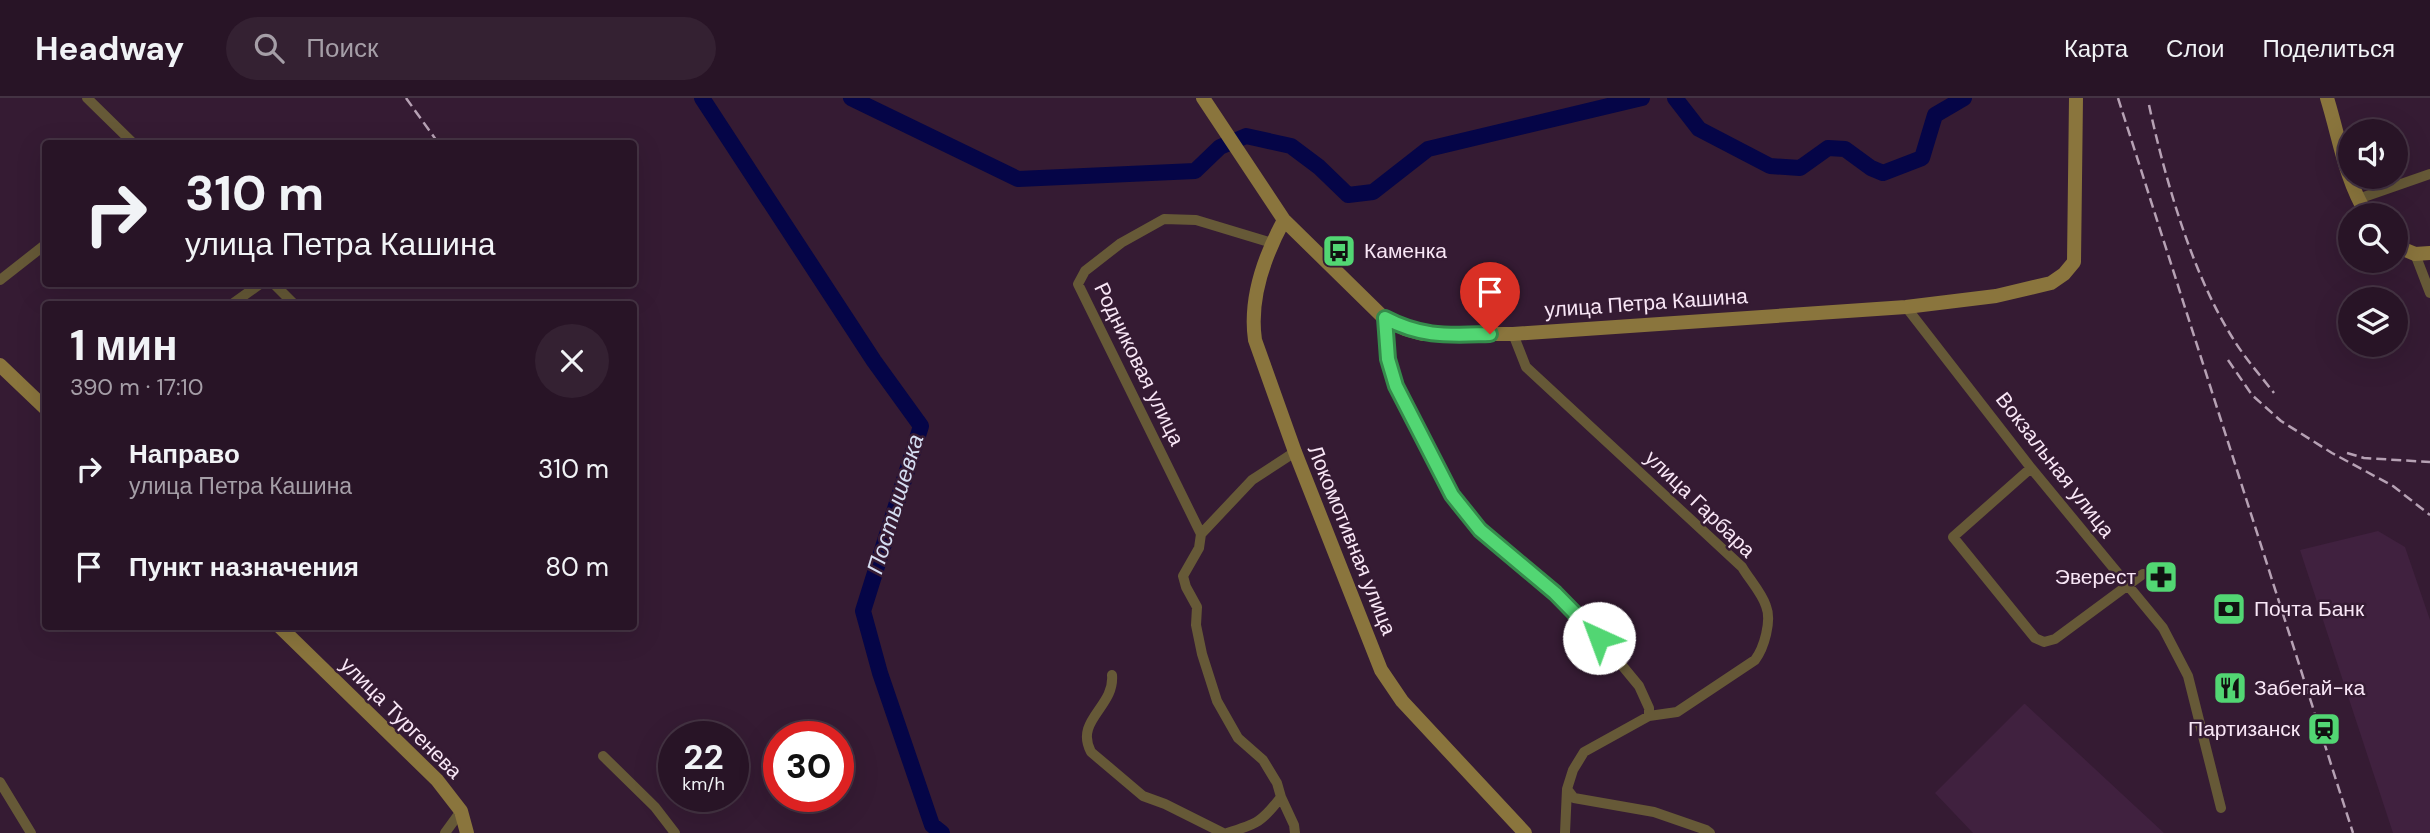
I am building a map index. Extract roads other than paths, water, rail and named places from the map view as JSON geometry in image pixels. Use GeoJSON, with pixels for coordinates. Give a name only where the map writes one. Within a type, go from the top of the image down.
{"type":"FeatureCollection","features":[{"type":"Feature","properties":{"kind":"main road","name":"улица Петра Кашина"},"geometry":{"type":"LineString","coordinates":[[1203,98],[1284,220],[1385,318],[1405,329],[1423,334],[1513,334],[1906,307],[1996,296],[2051,283],[2064,274],[2074,262],[2076,98]]}},
{"type":"Feature","properties":{"kind":"main road"},"geometry":{"type":"LineString","coordinates":[[2327,98],[2343,165],[2360,203]]}},
{"type":"Feature","properties":{"kind":"main road","name":"Локомотивная улица"},"geometry":{"type":"LineString","coordinates":[[1284,220],[1272,243],[1252,320],[1255,340],[1295,452],[1381,670],[1402,701],[1525,833]]}},
{"type":"Feature","properties":{"kind":"main road"},"geometry":{"type":"LineString","coordinates":[[0,365],[42,405]]}},
{"type":"Feature","properties":{"kind":"main road","name":"улица Тургенева"},"geometry":{"type":"LineString","coordinates":[[283,630],[437,780],[461,811]]}},
{"type":"Feature","properties":{"kind":"main road"},"geometry":{"type":"LineString","coordinates":[[461,811],[467,833]]}},
{"type":"Feature","properties":{"kind":"street"},"geometry":{"type":"LineString","coordinates":[[87,98],[130,140]]}},
{"type":"Feature","properties":{"kind":"street"},"geometry":{"type":"LineString","coordinates":[[2357,199],[2430,174]]}},
{"type":"Feature","properties":{"kind":"street","name":"Родниковая улица"},"geometry":{"type":"LineString","coordinates":[[1201,534],[1078,284],[1085,271],[1121,243],[1164,219],[1196,220],[1272,243]]}},
{"type":"Feature","properties":{"kind":"street"},"geometry":{"type":"LineString","coordinates":[[0,280],[42,247]]}},
{"type":"Feature","properties":{"kind":"street"},"geometry":{"type":"LineString","coordinates":[[2423,253],[2430,293]]}},
{"type":"Feature","properties":{"kind":"street"},"geometry":{"type":"LineString","coordinates":[[236,301],[256,287]]}},
{"type":"Feature","properties":{"kind":"street"},"geometry":{"type":"LineString","coordinates":[[277,287],[291,301]]}},
{"type":"Feature","properties":{"kind":"street","name":"Вокзальная улица"},"geometry":{"type":"LineString","coordinates":[[1906,307],[2031,468],[2163,628],[2188,676],[2221,808]]}},
{"type":"Feature","properties":{"kind":"street"},"geometry":{"type":"LineString","coordinates":[[1385,318],[1388,359],[1396,386],[1452,495],[1480,530],[1587,623],[1640,686],[1649,708],[1648,716]]}},
{"type":"Feature","properties":{"kind":"street","name":"улица Гарбара"},"geometry":{"type":"LineString","coordinates":[[1513,334],[1526,367],[1742,567],[1767,607],[1766,636],[1763,649],[1755,660],[1677,712],[1648,716],[1584,752],[1573,770],[1567,789]]}},
{"type":"Feature","properties":{"kind":"street"},"geometry":{"type":"LineString","coordinates":[[1295,452],[1252,480],[1201,534],[1199,548],[1183,576],[1197,607],[1196,625],[1202,654],[1217,701],[1238,737],[1263,760],[1277,783],[1294,824],[1295,833]]}},
{"type":"Feature","properties":{"kind":"street"},"geometry":{"type":"LineString","coordinates":[[2031,468],[1953,537],[2035,638],[2044,642],[2056,639],[2143,574]]}},
{"type":"Feature","properties":{"kind":"street"},"geometry":{"type":"LineString","coordinates":[[1112,675],[1108,697],[1086,728],[1086,743],[1091,752],[1143,796],[1225,833],[1256,824],[1266,817],[1281,797]]}},
{"type":"Feature","properties":{"kind":"street"},"geometry":{"type":"LineString","coordinates":[[603,756],[655,807],[675,833]]}},
{"type":"Feature","properties":{"kind":"street"},"geometry":{"type":"LineString","coordinates":[[0,782],[31,833]]}},
{"type":"Feature","properties":{"kind":"street"},"geometry":{"type":"LineString","coordinates":[[1565,833],[1567,789]]}},
{"type":"Feature","properties":{"kind":"street"},"geometry":{"type":"LineString","coordinates":[[1567,789],[1574,798],[1654,812],[1710,833]]}},
{"type":"Feature","properties":{"kind":"street"},"geometry":{"type":"LineString","coordinates":[[445,833],[461,811]]}},
{"type":"Feature","properties":{"kind":"waterway","name":"Постышевка"},"geometry":{"type":"LineString","coordinates":[[702,98],[874,361],[921,426],[863,611],[880,673],[932,825],[942,833]]}},
{"type":"Feature","properties":{"kind":"waterway","name":"Каменка"},"geometry":{"type":"LineString","coordinates":[[851,98],[1018,179],[1195,171],[1220,147],[1246,136],[1291,146],[1319,167],[1348,195],[1373,192],[1428,149],[1642,98]]}},
{"type":"Feature","properties":{"kind":"waterway","name":"Каменка"},"geometry":{"type":"LineString","coordinates":[[1675,98],[1699,129],[1770,166],[1800,168],[1828,148],[1845,149],[1871,168],[1883,173],[1922,158],[1935,115],[1964,98]]}},
{"type":"Feature","properties":{"kind":"railway"},"geometry":{"type":"LineString","coordinates":[[406,98],[436,140]]}},
{"type":"Feature","properties":{"kind":"railway"},"geometry":{"type":"LineString","coordinates":[[2118,98],[2353,833]]}},
{"type":"Feature","properties":{"kind":"railway"},"geometry":{"type":"LineString","coordinates":[[2149,105],[2172,194],[2204,284],[2237,344],[2274,393]]}},
{"type":"Feature","properties":{"kind":"railway"},"geometry":{"type":"LineString","coordinates":[[2228,360],[2252,395],[2281,421],[2393,486],[2430,515]]}},
{"type":"Feature","properties":{"kind":"railway"},"geometry":{"type":"LineString","coordinates":[[2347,453],[2364,458],[2430,462]]}},
{"type":"Feature","properties":{"kind":"place","name":"Каменка"},"geometry":{"type":"Point","coordinates":[1339,251]}},
{"type":"Feature","properties":{"kind":"place","name":"Эверест"},"geometry":{"type":"Point","coordinates":[2161,577]}},
{"type":"Feature","properties":{"kind":"place","name":"Почта Банк"},"geometry":{"type":"Point","coordinates":[2229,609]}},
{"type":"Feature","properties":{"kind":"place","name":"Забегай-ка"},"geometry":{"type":"Point","coordinates":[2230,688]}},
{"type":"Feature","properties":{"kind":"place","name":"Партизанск"},"geometry":{"type":"Point","coordinates":[2324,729]}}]}
